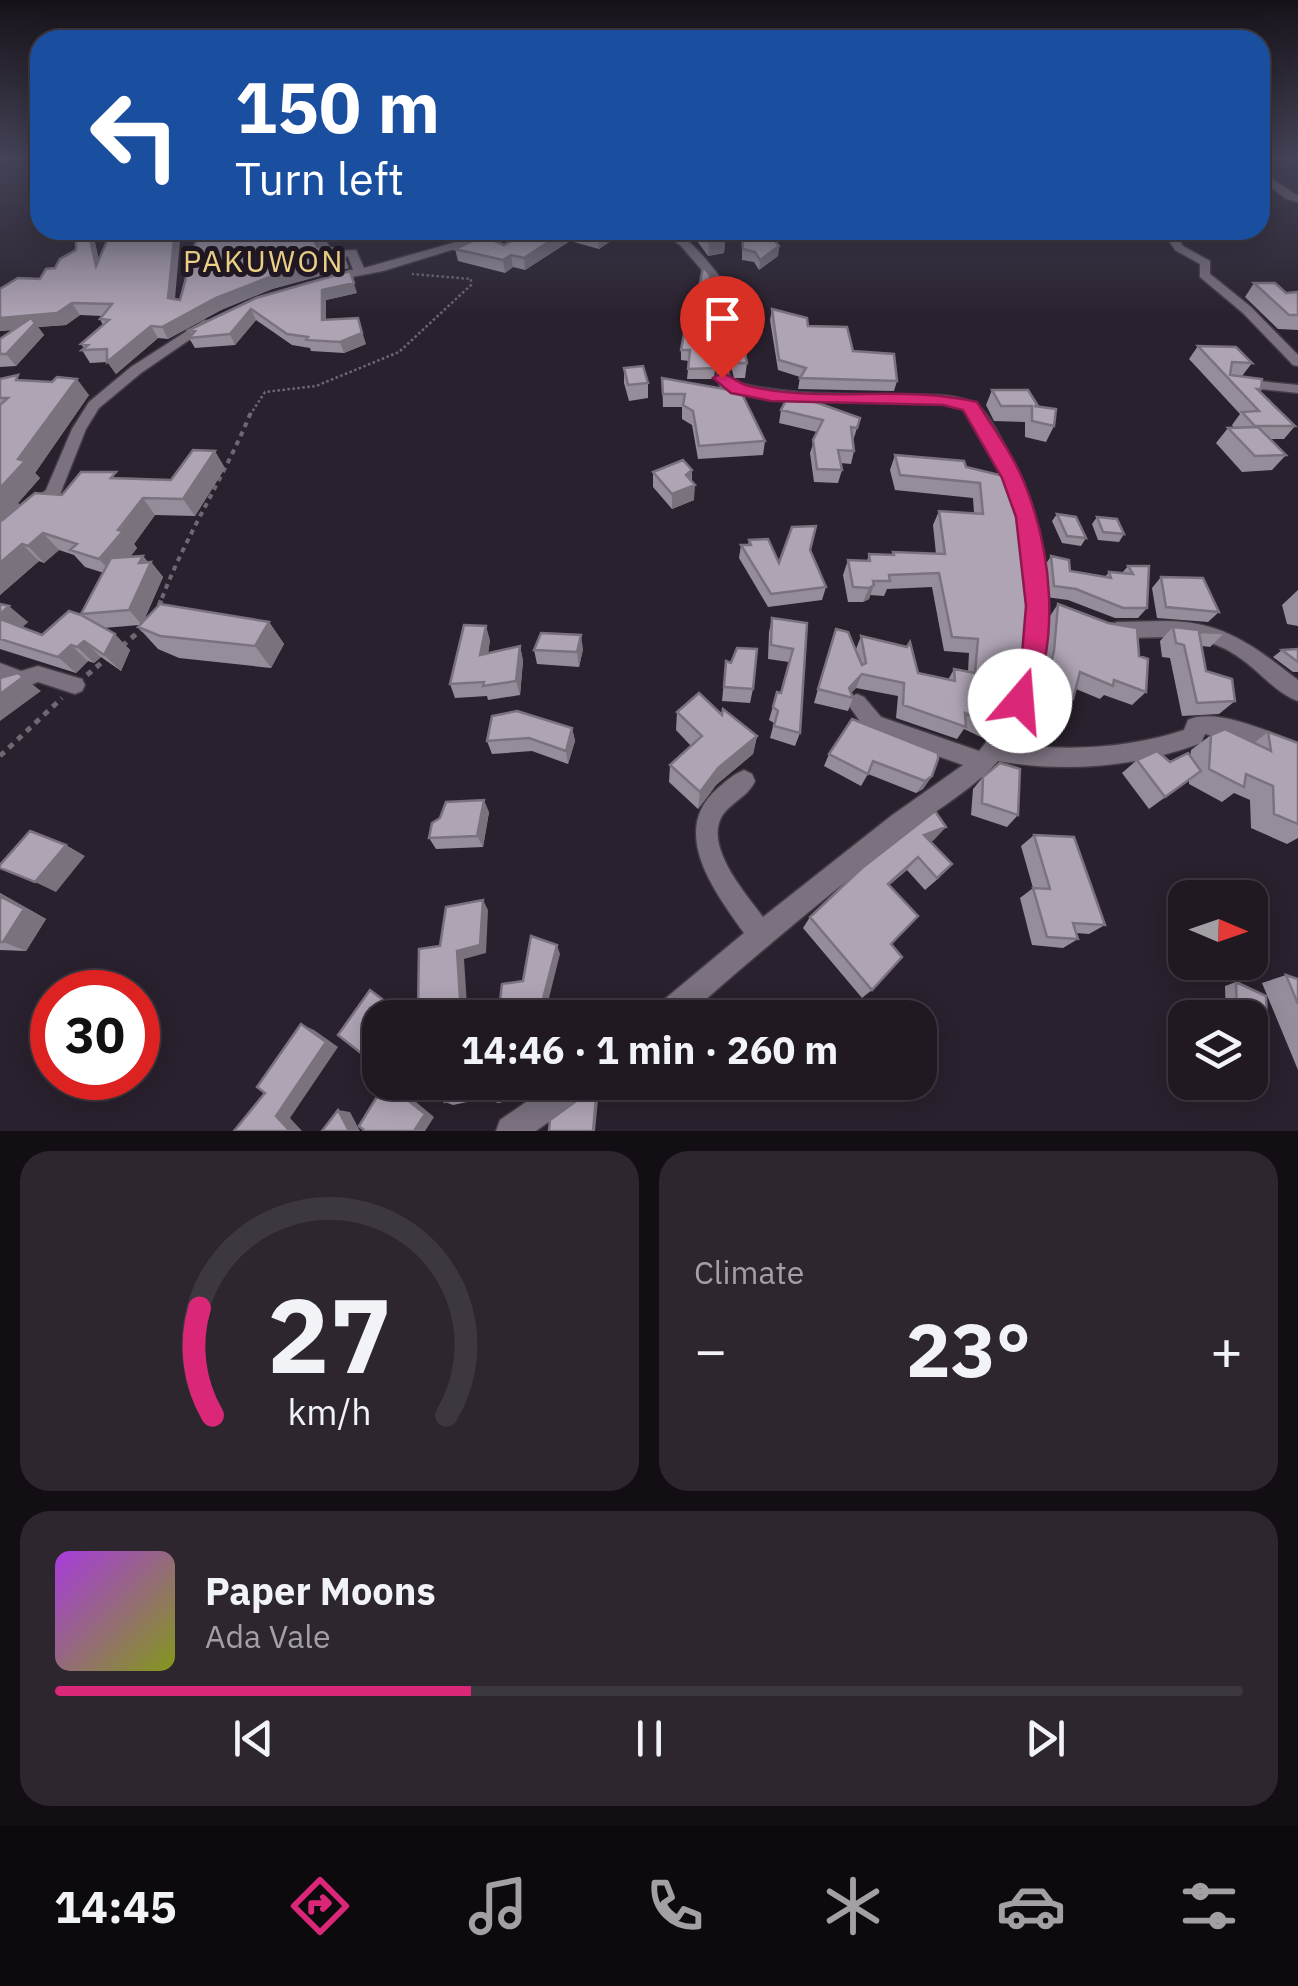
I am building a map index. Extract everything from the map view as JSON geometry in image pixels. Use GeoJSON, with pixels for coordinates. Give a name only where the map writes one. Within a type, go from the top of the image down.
{"type":"FeatureCollection","features":[{"type":"Feature","properties":{"kind":"street"},"geometry":{"type":"LineString","coordinates":[[310,284],[484,240]]}},
{"type":"Feature","properties":{"kind":"street"},"geometry":{"type":"LineString","coordinates":[[680,240],[719,283],[718,352],[725,384],[771,396],[943,400],[970,406],[1012,478],[1026,517],[1045,607],[1020,701],[988,756],[685,1000]]}},
{"type":"Feature","properties":{"kind":"street"},"geometry":{"type":"LineString","coordinates":[[1174,240],[1179,248],[1206,263],[1204,276],[1247,310],[1298,362]]}},
{"type":"Feature","properties":{"kind":"street"},"geometry":{"type":"LineString","coordinates":[[321,241],[328,255],[352,252],[360,272]]}},
{"type":"Feature","properties":{"kind":"street"},"geometry":{"type":"LineString","coordinates":[[0,540],[53,493],[79,428],[94,405],[136,370],[219,316]]}},
{"type":"Feature","properties":{"kind":"street"},"geometry":{"type":"LineString","coordinates":[[1228,382],[1298,389]]}},
{"type":"Feature","properties":{"kind":"street"},"geometry":{"type":"LineString","coordinates":[[1098,626],[1211,634],[1243,650],[1298,692]]}},
{"type":"Feature","properties":{"kind":"street"},"geometry":{"type":"LineString","coordinates":[[0,671],[20,680],[38,674],[75,685]]}},
{"type":"Feature","properties":{"kind":"street"},"geometry":{"type":"LineString","coordinates":[[857,703],[874,724],[988,756],[1108,754],[1181,742],[1194,736],[1195,726],[1201,724],[1246,734],[1298,753]]}},
{"type":"Feature","properties":{"kind":"street"},"geometry":{"type":"LineString","coordinates":[[744,781],[711,812],[706,827],[712,860],[760,936]]}},
{"type":"Feature","properties":{"kind":"street"},"geometry":{"type":"LineString","coordinates":[[511,1131],[555,1100]]}},
{"type":"Feature","properties":{"kind":"path"},"geometry":{"type":"LineString","coordinates":[[152,618],[190,529],[234,456],[251,412],[266,392],[316,386],[398,352],[466,290],[471,278],[397,273],[387,267]]}},
{"type":"Feature","properties":{"kind":"path"},"geometry":{"type":"LineString","coordinates":[[0,756],[143,628]]}},
{"type":"Feature","properties":{"kind":"building"},"geometry":{"type":"Polygon","coordinates":[[[76,240],[90,240],[96,266],[108,240],[174,240],[168,298],[180,300],[196,240],[314,240],[317,247],[342,249],[345,257],[267,278],[216,298],[162,327],[151,326],[107,362],[107,349],[82,350],[88,345],[81,344],[109,320],[100,319],[112,304],[72,303],[57,313],[0,318],[0,289],[18,278],[40,279],[46,269],[55,268],[60,259],[76,250],[76,240]]]}},
{"type":"Feature","properties":{"kind":"building"},"geometry":{"type":"Polygon","coordinates":[[[474,240],[504,245],[513,240],[552,240],[524,258],[511,255],[503,260],[455,249],[474,240]]]}},
{"type":"Feature","properties":{"kind":"building"},"geometry":{"type":"Polygon","coordinates":[[[743,240],[774,240],[779,246],[760,260],[755,252],[743,249],[743,240]]]}},
{"type":"Feature","properties":{"kind":"building"},"geometry":{"type":"Polygon","coordinates":[[[703,267],[710,275],[709,343],[715,368],[688,369],[690,350],[681,350],[685,329],[691,330],[703,267]]]}},
{"type":"Feature","properties":{"kind":"building"},"geometry":{"type":"Polygon","coordinates":[[[350,271],[354,283],[322,290],[322,320],[358,318],[362,333],[340,342],[306,340],[308,337],[287,334],[251,309],[230,334],[189,338],[195,331],[189,330],[256,298],[350,271]]]}},
{"type":"Feature","properties":{"kind":"building"},"geometry":{"type":"Polygon","coordinates":[[[1254,283],[1275,283],[1286,293],[1298,292],[1298,315],[1289,315],[1254,283]]]}},
{"type":"Feature","properties":{"kind":"building"},"geometry":{"type":"Polygon","coordinates":[[[772,309],[807,318],[808,326],[847,327],[853,351],[894,354],[897,381],[800,378],[806,368],[779,360],[772,309]]]}},
{"type":"Feature","properties":{"kind":"building"},"geometry":{"type":"Polygon","coordinates":[[[31,318],[35,323],[6,354],[0,354],[0,339],[31,318]]]}},
{"type":"Feature","properties":{"kind":"building"},"geometry":{"type":"Polygon","coordinates":[[[731,343],[743,344],[747,363],[736,363],[731,343]]]}},
{"type":"Feature","properties":{"kind":"building"},"geometry":{"type":"Polygon","coordinates":[[[1198,346],[1236,347],[1252,363],[1232,362],[1230,375],[1262,379],[1261,389],[1257,389],[1295,426],[1255,426],[1242,412],[1259,411],[1198,346]]]}},
{"type":"Feature","properties":{"kind":"building"},"geometry":{"type":"Polygon","coordinates":[[[643,366],[648,383],[628,385],[624,368],[643,366]]]}},
{"type":"Feature","properties":{"kind":"building"},"geometry":{"type":"Polygon","coordinates":[[[18,375],[16,380],[77,379],[18,459],[25,461],[0,488],[0,405],[8,398],[0,398],[0,379],[18,375]]]}},
{"type":"Feature","properties":{"kind":"building"},"geometry":{"type":"Polygon","coordinates":[[[662,378],[741,392],[765,441],[699,446],[693,411],[683,405],[685,394],[663,394],[662,378]]]}},
{"type":"Feature","properties":{"kind":"building"},"geometry":{"type":"Polygon","coordinates":[[[992,390],[1028,390],[1038,406],[1034,406],[1056,409],[1054,426],[1032,421],[1032,406],[1001,406],[992,390]]]}},
{"type":"Feature","properties":{"kind":"building"},"geometry":{"type":"Polygon","coordinates":[[[790,393],[860,418],[857,428],[851,427],[854,451],[838,450],[842,470],[817,469],[813,440],[823,420],[781,410],[790,393]]]}},
{"type":"Feature","properties":{"kind":"building"},"geometry":{"type":"Polygon","coordinates":[[[1258,427],[1286,455],[1255,456],[1228,428],[1258,427]]]}},
{"type":"Feature","properties":{"kind":"building"},"geometry":{"type":"Polygon","coordinates":[[[193,450],[215,451],[183,499],[143,498],[118,530],[123,531],[99,559],[70,550],[77,544],[43,533],[0,563],[0,522],[35,493],[62,495],[81,472],[116,472],[111,478],[171,480],[193,450]]]}},
{"type":"Feature","properties":{"kind":"building"},"geometry":{"type":"Polygon","coordinates":[[[895,455],[964,461],[966,467],[1012,478],[1024,518],[1031,565],[1032,613],[1018,675],[1006,669],[1004,708],[993,725],[965,713],[966,727],[903,705],[904,683],[862,674],[849,688],[853,698],[818,689],[836,629],[848,632],[862,665],[866,663],[861,636],[907,647],[910,642],[918,673],[955,681],[954,669],[975,673],[978,639],[952,637],[939,573],[889,575],[890,581],[873,581],[869,588],[853,587],[848,560],[870,561],[869,554],[894,555],[893,552],[945,554],[939,511],[983,514],[980,483],[900,475],[895,455]]]}},
{"type":"Feature","properties":{"kind":"building"},"geometry":{"type":"Polygon","coordinates":[[[683,460],[692,470],[686,475],[695,485],[672,494],[653,472],[683,460]]]}},
{"type":"Feature","properties":{"kind":"building"},"geometry":{"type":"Polygon","coordinates":[[[1057,514],[1076,517],[1086,538],[1067,536],[1057,514]]]}},
{"type":"Feature","properties":{"kind":"building"},"geometry":{"type":"Polygon","coordinates":[[[1097,517],[1117,519],[1124,534],[1103,532],[1097,517]]]}},
{"type":"Feature","properties":{"kind":"building"},"geometry":{"type":"Polygon","coordinates":[[[816,526],[810,550],[826,587],[771,594],[741,545],[751,545],[749,540],[768,539],[779,563],[792,527],[816,526]]]}},
{"type":"Feature","properties":{"kind":"building"},"geometry":{"type":"Polygon","coordinates":[[[143,556],[139,563],[151,562],[129,610],[81,614],[111,558],[143,556]]]}},
{"type":"Feature","properties":{"kind":"building"},"geometry":{"type":"Polygon","coordinates":[[[1051,556],[1069,560],[1070,571],[1111,578],[1109,572],[1133,574],[1128,566],[1149,566],[1147,608],[1123,608],[1076,589],[1054,586],[1051,556]]]}},
{"type":"Feature","properties":{"kind":"building"},"geometry":{"type":"Polygon","coordinates":[[[1161,577],[1203,578],[1219,612],[1166,607],[1161,577]]]}},
{"type":"Feature","properties":{"kind":"building"},"geometry":{"type":"Polygon","coordinates":[[[160,604],[269,622],[255,646],[160,636],[138,627],[160,604]]]}},
{"type":"Feature","properties":{"kind":"building"},"geometry":{"type":"Polygon","coordinates":[[[1058,604],[1108,623],[1137,628],[1139,656],[1148,659],[1146,692],[1114,680],[1113,686],[1080,672],[1073,699],[1045,686],[1054,651],[1058,604]]]}},
{"type":"Feature","properties":{"kind":"building"},"geometry":{"type":"Polygon","coordinates":[[[69,611],[115,634],[104,655],[84,641],[77,647],[71,645],[58,657],[0,639],[0,619],[42,635],[69,611]]]}},
{"type":"Feature","properties":{"kind":"building"},"geometry":{"type":"Polygon","coordinates":[[[772,618],[807,623],[800,733],[774,726],[778,711],[773,707],[793,649],[771,645],[772,618]]]}},
{"type":"Feature","properties":{"kind":"building"},"geometry":{"type":"Polygon","coordinates":[[[464,625],[486,626],[480,655],[520,646],[516,681],[483,686],[484,682],[450,684],[464,625]]]}},
{"type":"Feature","properties":{"kind":"building"},"geometry":{"type":"Polygon","coordinates":[[[1173,627],[1224,633],[1199,632],[1206,671],[1232,679],[1235,701],[1197,703],[1184,645],[1176,643],[1173,627]]]}},
{"type":"Feature","properties":{"kind":"building"},"geometry":{"type":"Polygon","coordinates":[[[541,633],[581,635],[577,652],[534,650],[541,633]]]}},
{"type":"Feature","properties":{"kind":"building"},"geometry":{"type":"Polygon","coordinates":[[[737,648],[757,649],[753,689],[724,687],[726,661],[731,663],[737,648]]]}},
{"type":"Feature","properties":{"kind":"building"},"geometry":{"type":"Polygon","coordinates":[[[1298,649],[1298,662],[1282,650],[1298,649]]]}},
{"type":"Feature","properties":{"kind":"building"},"geometry":{"type":"Polygon","coordinates":[[[18,673],[23,677],[0,694],[0,678],[18,673]]]}},
{"type":"Feature","properties":{"kind":"building"},"geometry":{"type":"Polygon","coordinates":[[[699,693],[722,715],[723,709],[757,736],[718,768],[700,792],[670,765],[702,736],[677,712],[699,693]]]}},
{"type":"Feature","properties":{"kind":"building"},"geometry":{"type":"Polygon","coordinates":[[[517,711],[572,728],[566,751],[529,738],[487,741],[492,716],[517,711]]]}},
{"type":"Feature","properties":{"kind":"building"},"geometry":{"type":"Polygon","coordinates":[[[852,719],[938,753],[932,776],[925,781],[873,761],[868,774],[829,754],[852,719]]]}},
{"type":"Feature","properties":{"kind":"building"},"geometry":{"type":"Polygon","coordinates":[[[1225,729],[1271,751],[1268,732],[1298,743],[1298,824],[1274,814],[1273,786],[1246,774],[1244,787],[1209,769],[1211,735],[1225,729]]]}},
{"type":"Feature","properties":{"kind":"building"},"geometry":{"type":"Polygon","coordinates":[[[1157,751],[1170,762],[1188,753],[1201,771],[1165,797],[1137,760],[1157,751]]]}},
{"type":"Feature","properties":{"kind":"building"},"geometry":{"type":"Polygon","coordinates":[[[1000,763],[1020,769],[1018,815],[982,803],[983,777],[1000,763]]]}},
{"type":"Feature","properties":{"kind":"building"},"geometry":{"type":"Polygon","coordinates":[[[484,800],[477,836],[429,838],[432,823],[440,818],[446,802],[484,800]]]}},
{"type":"Feature","properties":{"kind":"building"},"geometry":{"type":"Polygon","coordinates":[[[935,811],[946,827],[924,835],[952,864],[937,878],[918,857],[888,884],[918,916],[891,944],[902,957],[872,990],[810,917],[862,868],[935,811]]]}},
{"type":"Feature","properties":{"kind":"building"},"geometry":{"type":"Polygon","coordinates":[[[30,831],[66,845],[35,882],[0,868],[30,831]]]}},
{"type":"Feature","properties":{"kind":"building"},"geometry":{"type":"Polygon","coordinates":[[[1034,835],[1074,837],[1105,925],[1073,923],[1078,939],[1047,937],[1033,888],[1050,889],[1034,835]]]}},
{"type":"Feature","properties":{"kind":"building"},"geometry":{"type":"Polygon","coordinates":[[[0,896],[24,909],[3,942],[0,942],[0,896]]]}},
{"type":"Feature","properties":{"kind":"building"},"geometry":{"type":"Polygon","coordinates":[[[483,900],[480,945],[457,951],[460,998],[418,1000],[419,949],[440,946],[446,907],[483,900]]]}},
{"type":"Feature","properties":{"kind":"building"},"geometry":{"type":"Polygon","coordinates":[[[531,936],[557,945],[543,1000],[500,1000],[502,984],[523,981],[531,936]]]}},
{"type":"Feature","properties":{"kind":"building"},"geometry":{"type":"Polygon","coordinates":[[[1286,975],[1298,979],[1298,1004],[1286,975]]]}},
{"type":"Feature","properties":{"kind":"building"},"geometry":{"type":"Polygon","coordinates":[[[1236,982],[1266,996],[1266,1000],[1237,1000],[1236,982]]]}},
{"type":"Feature","properties":{"kind":"building"},"geometry":{"type":"Polygon","coordinates":[[[370,990],[383,1000],[363,1000],[370,990]]]}},
{"type":"Feature","properties":{"kind":"building"},"geometry":{"type":"Polygon","coordinates":[[[362,1001],[362,1054],[338,1035],[362,1001]]]}},
{"type":"Feature","properties":{"kind":"building"},"geometry":{"type":"Polygon","coordinates":[[[301,1024],[326,1042],[276,1116],[290,1131],[234,1131],[265,1093],[257,1087],[301,1024]]]}},
{"type":"Feature","properties":{"kind":"building"},"geometry":{"type":"Polygon","coordinates":[[[375,1100],[408,1100],[425,1114],[414,1131],[365,1131],[359,1126],[375,1100]]]}},
{"type":"Feature","properties":{"kind":"building"},"geometry":{"type":"Polygon","coordinates":[[[578,1100],[596,1100],[593,1131],[549,1131],[550,1120],[578,1100]]]}},
{"type":"Feature","properties":{"kind":"building"},"geometry":{"type":"Polygon","coordinates":[[[338,1110],[349,1131],[322,1131],[338,1110]]]}},
{"type":"Feature","properties":{"kind":"district","name":"PAKUWON"},"geometry":{"type":"Point","coordinates":[264,260]}},
{"type":"Feature","properties":{"kind":"route"},"geometry":{"type":"LineString","coordinates":[[722,378],[737,390],[771,396],[957,401],[976,412],[1012,478],[1026,517],[1038,606],[1035,654],[1020,701]]}}]}
